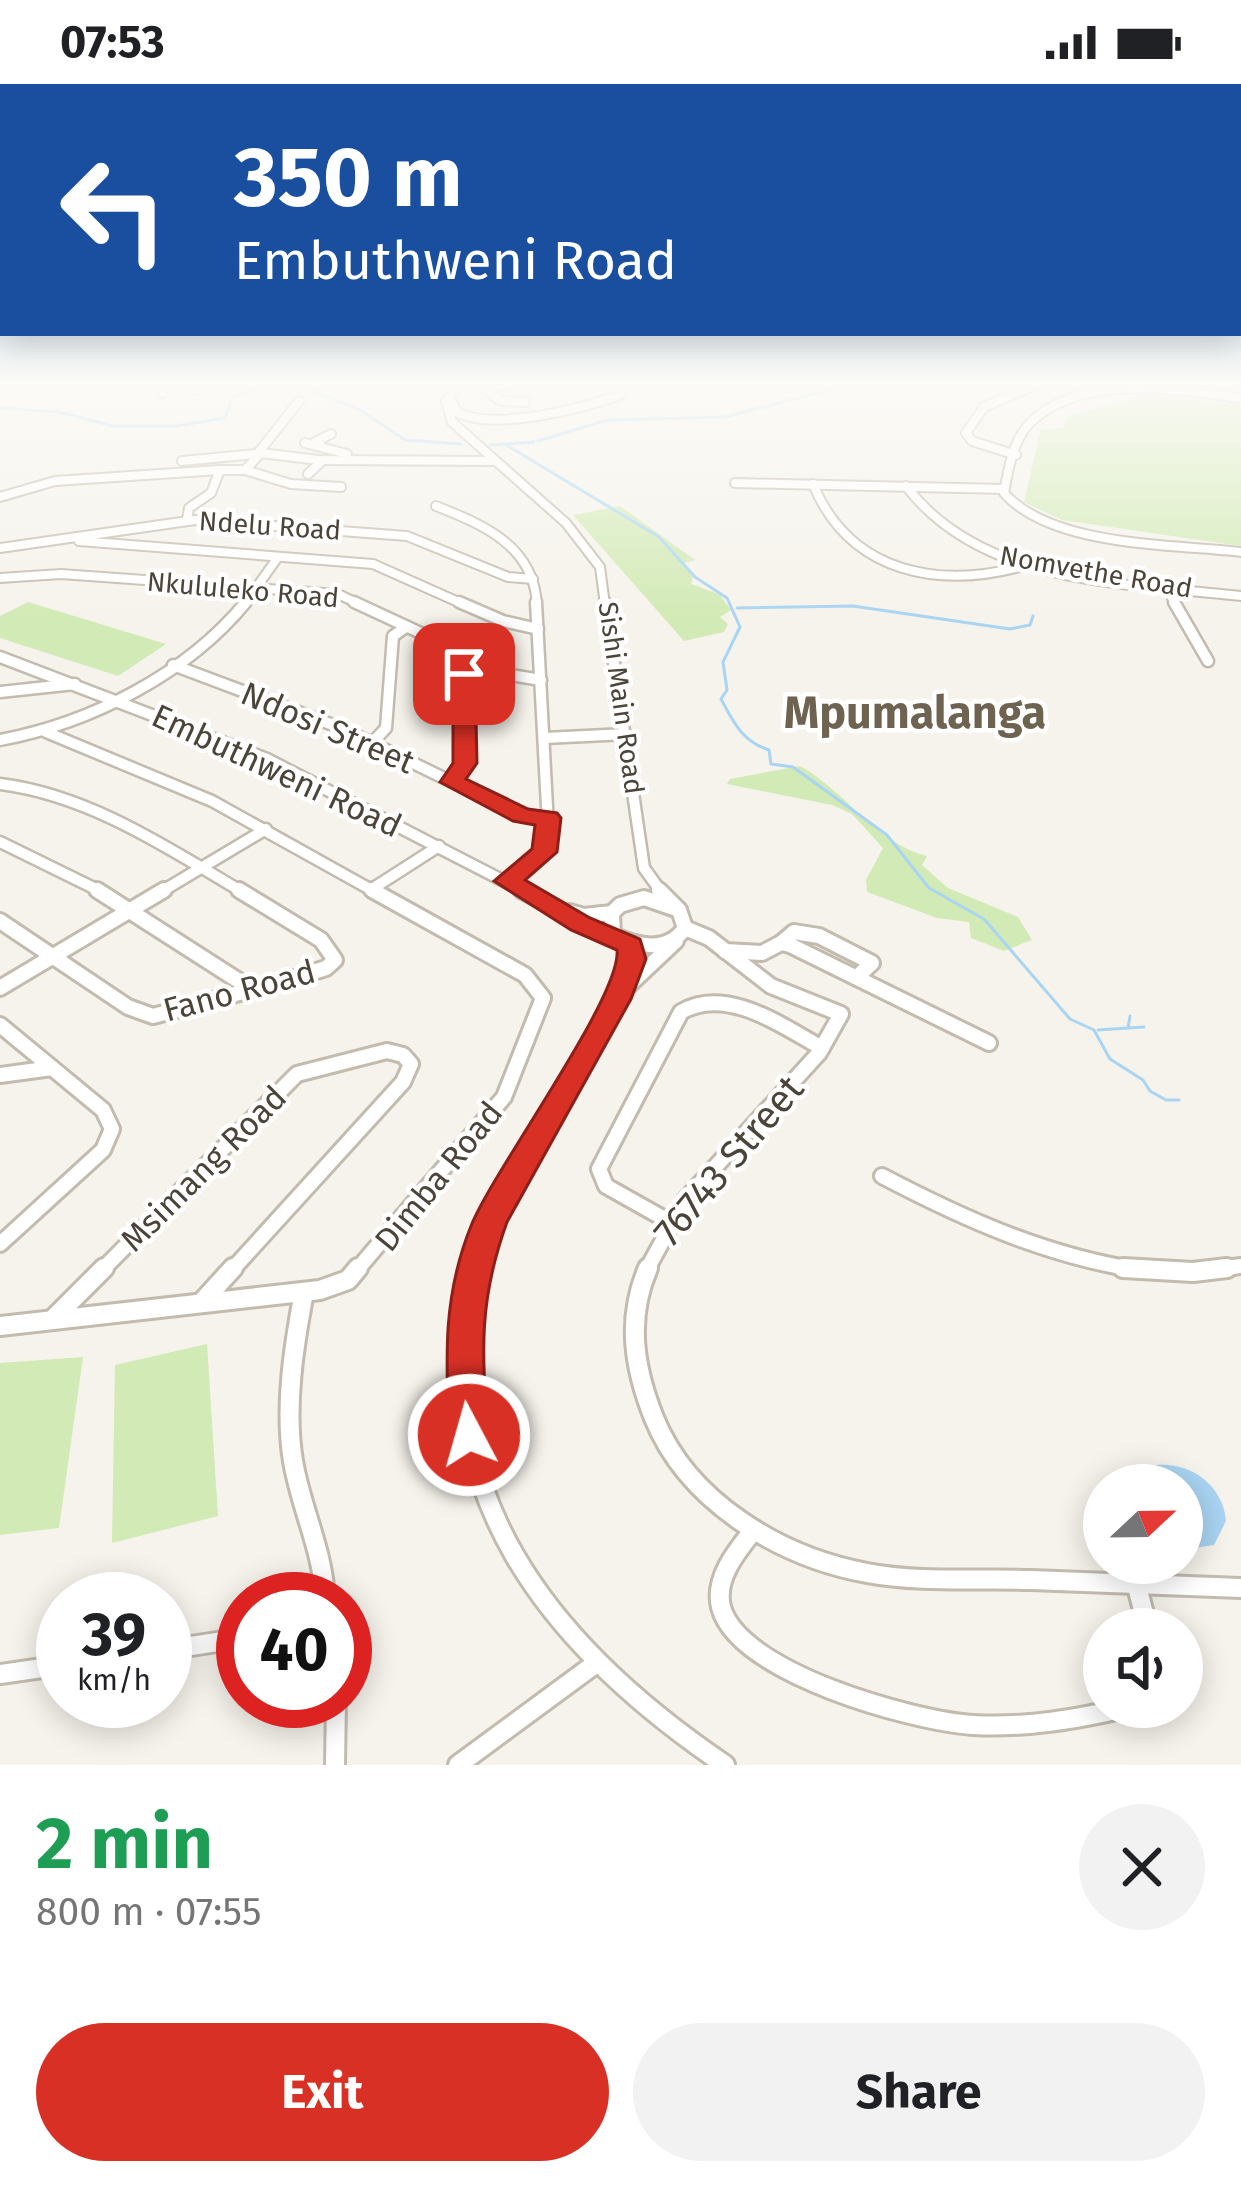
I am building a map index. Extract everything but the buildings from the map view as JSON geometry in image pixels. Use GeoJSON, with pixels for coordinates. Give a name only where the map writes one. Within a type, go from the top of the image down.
{"type":"FeatureCollection","features":[{"type":"Feature","properties":{"kind":"street"},"geometry":{"type":"LineString","coordinates":[[245,470],[251,461]]}},
{"type":"Feature","properties":{"kind":"street"},"geometry":{"type":"LineString","coordinates":[[282,464],[286,461]]}},
{"type":"Feature","properties":{"kind":"street"},"geometry":{"type":"LineString","coordinates":[[308,474],[321,461]]}},
{"type":"Feature","properties":{"kind":"street","name":"Sishi Main Road"},"geometry":{"type":"LineString","coordinates":[[497,461],[575,532],[600,567],[644,868]]}},
{"type":"Feature","properties":{"kind":"street"},"geometry":{"type":"LineString","coordinates":[[1014,461],[1004,489],[1015,510],[1055,526],[1241,552]]}},
{"type":"Feature","properties":{"kind":"street"},"geometry":{"type":"LineString","coordinates":[[187,520],[189,508],[211,493],[220,470]]}},
{"type":"Feature","properties":{"kind":"street"},"geometry":{"type":"LineString","coordinates":[[0,497],[55,481],[220,470],[245,470],[291,484],[341,487]]}},
{"type":"Feature","properties":{"kind":"street"},"geometry":{"type":"LineString","coordinates":[[735,483],[1004,489]]}},
{"type":"Feature","properties":{"kind":"street"},"geometry":{"type":"LineString","coordinates":[[813,484],[834,526],[885,563],[970,577],[1028,565]]}},
{"type":"Feature","properties":{"kind":"street","name":"Nomvethe Road"},"geometry":{"type":"LineString","coordinates":[[906,486],[921,513],[964,544],[1028,565],[1241,596]]}},
{"type":"Feature","properties":{"kind":"street"},"geometry":{"type":"LineString","coordinates":[[436,506],[505,536],[533,579],[548,818],[544,852],[507,881]]}},
{"type":"Feature","properties":{"kind":"street","name":"Ndelu Road"},"geometry":{"type":"LineString","coordinates":[[0,548],[187,520],[406,536],[508,577],[533,579]]}},
{"type":"Feature","properties":{"kind":"street"},"geometry":{"type":"LineString","coordinates":[[58,539],[374,564],[503,621],[538,629]]}},
{"type":"Feature","properties":{"kind":"street"},"geometry":{"type":"LineString","coordinates":[[0,740],[46,732],[173,665],[220,629],[278,557]]}},
{"type":"Feature","properties":{"kind":"street","name":"Nkululeko Road"},"geometry":{"type":"LineString","coordinates":[[0,578],[61,574],[338,594],[517,677],[541,680]]}},
{"type":"Feature","properties":{"kind":"street"},"geometry":{"type":"LineString","coordinates":[[1165,586],[1208,661]]}},
{"type":"Feature","properties":{"kind":"street"},"geometry":{"type":"LineString","coordinates":[[373,742],[386,728],[393,636],[406,626]]}},
{"type":"Feature","properties":{"kind":"street","name":"Embuthweni Road"},"geometry":{"type":"LineString","coordinates":[[0,657],[267,759],[625,943]]}},
{"type":"Feature","properties":{"kind":"street"},"geometry":{"type":"LineString","coordinates":[[452,782],[465,763],[464,674],[477,660]]}},
{"type":"Feature","properties":{"kind":"street","name":"Ndosi Street"},"geometry":{"type":"LineString","coordinates":[[173,665],[373,742],[522,816],[548,818]]}},
{"type":"Feature","properties":{"kind":"street"},"geometry":{"type":"LineString","coordinates":[[6,691],[67,688],[77,683]]}},
{"type":"Feature","properties":{"kind":"street","name":"Dimba Road"},"geometry":{"type":"LineString","coordinates":[[0,1326],[304,1292],[338,1285],[358,1273],[504,1096],[543,998],[525,975],[266,829],[212,801],[46,732]]}},
{"type":"Feature","properties":{"kind":"street"},"geometry":{"type":"LineString","coordinates":[[545,738],[626,734]]}},
{"type":"Feature","properties":{"kind":"street","name":"Fano Road"},"geometry":{"type":"LineString","coordinates":[[0,784],[48,793],[201,868],[333,951],[334,960],[326,968],[153,1016],[128,1007],[0,921]]}},
{"type":"Feature","properties":{"kind":"street"},"geometry":{"type":"LineString","coordinates":[[0,988],[266,829]]}},
{"type":"Feature","properties":{"kind":"street"},"geometry":{"type":"LineString","coordinates":[[0,842],[131,910],[254,990]]}},
{"type":"Feature","properties":{"kind":"street"},"geometry":{"type":"LineString","coordinates":[[373,889],[439,846]]}},
{"type":"Feature","properties":{"kind":"street"},"geometry":{"type":"LineString","coordinates":[[644,868],[609,928],[625,943],[632,966],[490,1220],[477,1256],[462,1332],[469,1435],[494,1518],[550,1612],[595,1664],[649,1713],[725,1765]]}},
{"type":"Feature","properties":{"kind":"street"},"geometry":{"type":"LineString","coordinates":[[616,999],[681,933],[679,910],[644,868]]}},
{"type":"Feature","properties":{"kind":"street"},"geometry":{"type":"LineString","coordinates":[[616,909],[658,899],[679,910]]}},
{"type":"Feature","properties":{"kind":"street","name":"Embuthweni Road"},"geometry":{"type":"LineString","coordinates":[[546,903],[584,916],[616,909]]}},
{"type":"Feature","properties":{"kind":"street"},"geometry":{"type":"LineString","coordinates":[[625,943],[657,947],[681,933]]}},
{"type":"Feature","properties":{"kind":"street","name":"76743 Street"},"geometry":{"type":"LineString","coordinates":[[681,933],[706,934],[771,986],[805,995],[841,1015],[822,1048],[670,1222],[643,1270],[633,1306],[632,1353],[646,1407],[669,1450],[702,1490],[752,1532],[822,1562],[869,1574],[1083,1580]]}},
{"type":"Feature","properties":{"kind":"street"},"geometry":{"type":"LineString","coordinates":[[724,950],[762,953],[781,943],[858,976],[989,1043]]}},
{"type":"Feature","properties":{"kind":"street"},"geometry":{"type":"LineString","coordinates":[[670,1222],[606,1186],[599,1169],[681,1012],[704,999],[722,1001],[822,1048]]}},
{"type":"Feature","properties":{"kind":"street"},"geometry":{"type":"LineString","coordinates":[[0,1024],[110,1118],[109,1141],[0,1244]]}},
{"type":"Feature","properties":{"kind":"street","name":"Msimang Road"},"geometry":{"type":"LineString","coordinates":[[52,1320],[297,1074],[387,1051],[403,1054],[411,1064],[404,1082],[201,1303]]}},
{"type":"Feature","properties":{"kind":"street"},"geometry":{"type":"LineString","coordinates":[[0,1075],[52,1068]]}},
{"type":"Feature","properties":{"kind":"street"},"geometry":{"type":"LineString","coordinates":[[882,1176],[990,1232],[1084,1261],[1187,1275],[1241,1266]]}},
{"type":"Feature","properties":{"kind":"street"},"geometry":{"type":"LineString","coordinates":[[304,1292],[296,1327],[292,1457],[319,1541],[323,1572]]}},
{"type":"Feature","properties":{"kind":"street"},"geometry":{"type":"LineString","coordinates":[[752,1532],[728,1568],[720,1590],[722,1611],[749,1642],[819,1688],[891,1711],[995,1726],[1030,1726],[1083,1716]]}},
{"type":"Feature","properties":{"kind":"street","name":"76743 Street"},"geometry":{"type":"LineString","coordinates":[[1171,1584],[1241,1588]]}},
{"type":"Feature","properties":{"kind":"street"},"geometry":{"type":"LineString","coordinates":[[465,1763],[595,1664]]}},
{"type":"Feature","properties":{"kind":"street"},"geometry":{"type":"LineString","coordinates":[[0,1674],[36,1669]]}},
{"type":"Feature","properties":{"kind":"street"},"geometry":{"type":"LineString","coordinates":[[335,1765],[336,1728]]}},
{"type":"Feature","properties":{"kind":"green space"},"geometry":{"type":"Polygon","coordinates":[[[1033,461],[1241,461],[1241,546],[1062,520],[1024,502],[1033,461]]]}},
{"type":"Feature","properties":{"kind":"green space"},"geometry":{"type":"Polygon","coordinates":[[[620,506],[695,560],[684,563],[693,577],[691,584],[719,594],[731,610],[720,617],[728,624],[724,632],[684,641],[573,515],[620,506]]]}},
{"type":"Feature","properties":{"kind":"green space"},"geometry":{"type":"Polygon","coordinates":[[[28,602],[166,644],[118,676],[0,638],[0,616],[28,602]]]}},
{"type":"Feature","properties":{"kind":"green space"},"geometry":{"type":"Polygon","coordinates":[[[800,766],[876,829],[927,856],[922,865],[948,888],[1018,917],[1032,940],[1004,951],[971,938],[969,922],[937,918],[867,892],[866,880],[883,848],[852,814],[832,805],[727,784],[730,779],[800,766]]]}},
{"type":"Feature","properties":{"kind":"green space"},"geometry":{"type":"Polygon","coordinates":[[[207,1344],[218,1516],[112,1543],[115,1365],[207,1344]]]}},
{"type":"Feature","properties":{"kind":"green space"},"geometry":{"type":"Polygon","coordinates":[[[83,1357],[59,1528],[0,1535],[0,1363],[83,1357]]]}},
{"type":"Feature","properties":{"kind":"water"},"geometry":{"type":"Polygon","coordinates":[[[1203,1478],[1224,1508],[1226,1521],[1214,1545],[1203,1547],[1203,1478]]]}},
{"type":"Feature","properties":{"kind":"waterway"},"geometry":{"type":"LineString","coordinates":[[534,461],[659,537],[695,577],[727,598],[740,627],[723,662],[727,690],[721,699],[745,736],[769,750],[771,764],[793,767],[887,835],[929,888],[984,919],[1070,1019],[1094,1030],[1110,1059],[1143,1080],[1150,1091],[1166,1100],[1179,1100]]}},
{"type":"Feature","properties":{"kind":"waterway"},"geometry":{"type":"LineString","coordinates":[[737,608],[853,606],[1010,629],[1030,625],[1033,616]]}},
{"type":"Feature","properties":{"kind":"waterway"},"geometry":{"type":"LineString","coordinates":[[1128,1028],[1130,1016]]}},
{"type":"Feature","properties":{"kind":"waterway"},"geometry":{"type":"LineString","coordinates":[[1128,1028],[1144,1027]]}},
{"type":"Feature","properties":{"kind":"waterway"},"geometry":{"type":"LineString","coordinates":[[1098,1030],[1128,1028]]}},
{"type":"Feature","properties":{"kind":"district","name":"Mpumalanga"},"geometry":{"type":"Point","coordinates":[915,712]}},
{"type":"Feature","properties":{"kind":"route"},"geometry":{"type":"LineString","coordinates":[[464,674],[465,763],[452,782],[522,816],[548,818],[550,834],[544,852],[507,881],[580,924],[630,945],[632,959],[616,999],[490,1220],[477,1256],[462,1332],[469,1435]]}}]}
